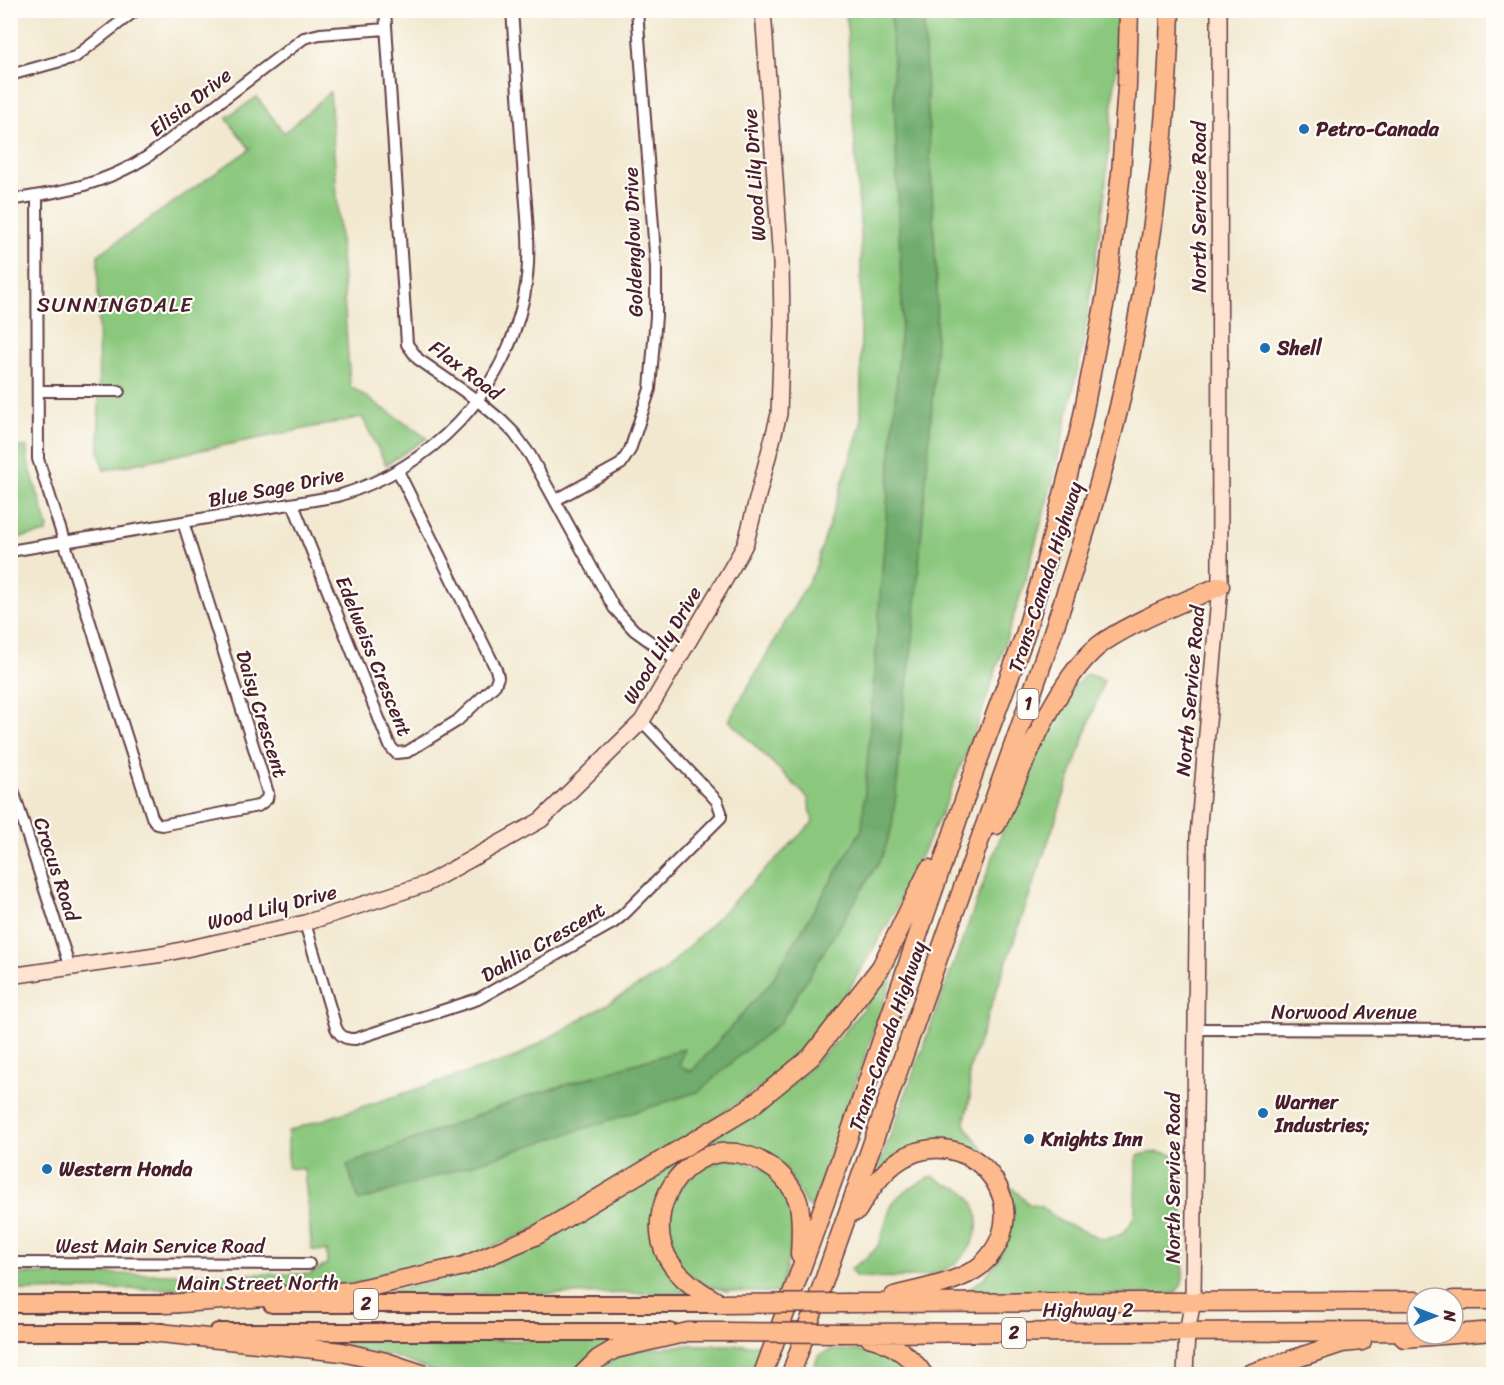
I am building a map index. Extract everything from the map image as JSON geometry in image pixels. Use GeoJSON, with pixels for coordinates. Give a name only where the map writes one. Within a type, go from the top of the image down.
{"type":"FeatureCollection","features":[{"type":"Feature","properties":{"kind":"highway","name":"Trans-Canada Highway"},"geometry":{"type":"LineString","coordinates":[[763,1374],[854,1122],[975,769],[1028,624],[1081,425],[1106,295],[1121,173],[1129,10]]}},
{"type":"Feature","properties":{"kind":"highway","name":"Trans-Canada Highway"},"geometry":{"type":"LineString","coordinates":[[791,1374],[1050,640],[1094,501],[1118,409],[1142,292],[1164,114],[1170,10]]}},
{"type":"Feature","properties":{"kind":"highway"},"geometry":{"type":"LineString","coordinates":[[952,916],[1034,743],[1059,695],[1077,667],[1103,642],[1220,586]]}},
{"type":"Feature","properties":{"kind":"highway"},"geometry":{"type":"LineString","coordinates":[[166,1304],[351,1291],[464,1266],[537,1235],[749,1108],[811,1057],[881,967],[914,903],[975,769]]}},
{"type":"Feature","properties":{"kind":"highway"},"geometry":{"type":"LineString","coordinates":[[837,1247],[875,1184],[907,1156],[938,1148],[952,1151],[982,1165],[994,1178],[1002,1194],[1005,1211],[999,1241],[994,1251],[978,1267],[941,1284],[857,1303]]}},
{"type":"Feature","properties":{"kind":"highway"},"geometry":{"type":"LineString","coordinates":[[721,1304],[697,1291],[676,1270],[666,1255],[658,1225],[663,1203],[676,1178],[694,1163],[712,1155],[733,1152],[755,1157],[776,1170],[792,1189],[799,1204],[801,1230],[798,1276]]}},
{"type":"Feature","properties":{"kind":"highway","name":"Highway 2"},"geometry":{"type":"LineString","coordinates":[[721,1304],[1405,1300]]}},
{"type":"Feature","properties":{"kind":"highway"},"geometry":{"type":"LineString","coordinates":[[1465,1300],[1494,1300]]}},
{"type":"Feature","properties":{"kind":"highway","name":"Highway 2"},"geometry":{"type":"LineString","coordinates":[[583,1374],[598,1359],[615,1349],[687,1332],[1405,1331]]}},
{"type":"Feature","properties":{"kind":"highway"},"geometry":{"type":"LineString","coordinates":[[1465,1331],[1494,1331]]}},
{"type":"Feature","properties":{"kind":"highway"},"geometry":{"type":"LineString","coordinates":[[1249,1374],[1342,1343],[1494,1331]]}},
{"type":"Feature","properties":{"kind":"highway"},"geometry":{"type":"LineString","coordinates":[[151,1332],[342,1352],[386,1362],[422,1374]]}},
{"type":"Feature","properties":{"kind":"highway"},"geometry":{"type":"LineString","coordinates":[[845,1333],[879,1340],[897,1349],[915,1363],[923,1374]]}},
{"type":"Feature","properties":{"kind":"highway"},"geometry":{"type":"LineString","coordinates":[[798,1374],[803,1342]]}},
{"type":"Feature","properties":{"kind":"main road","name":"Main Street North"},"geometry":{"type":"LineString","coordinates":[[10,1304],[721,1304]]}},
{"type":"Feature","properties":{"kind":"main road","name":"2"},"geometry":{"type":"LineString","coordinates":[[10,1332],[687,1332]]}},
{"type":"Feature","properties":{"kind":"street"},"geometry":{"type":"LineString","coordinates":[[10,75],[75,57],[136,10]]}},
{"type":"Feature","properties":{"kind":"street","name":"Flax Road"},"geometry":{"type":"LineString","coordinates":[[385,10],[407,344],[418,359],[478,400],[523,444],[556,500],[606,595],[623,620],[646,641],[677,661]]}},
{"type":"Feature","properties":{"kind":"street","name":"Blue Sage Drive"},"geometry":{"type":"LineString","coordinates":[[10,551],[293,504],[353,491],[398,471],[442,440],[478,400],[501,364],[514,334],[525,296],[528,237],[512,10]]}},
{"type":"Feature","properties":{"kind":"street","name":"Goldenglow Drive"},"geometry":{"type":"LineString","coordinates":[[556,500],[621,464],[630,450],[650,389],[656,316],[656,267],[637,10]]}},
{"type":"Feature","properties":{"kind":"street","name":"Wood Lily Drive"},"geometry":{"type":"LineString","coordinates":[[10,976],[163,954],[305,923],[426,884],[540,820],[642,721],[746,542],[779,414],[782,324],[781,263],[763,10]]}},
{"type":"Feature","properties":{"kind":"street","name":"North Service Road"},"geometry":{"type":"LineString","coordinates":[[1185,1374],[1187,1332],[1193,1301],[1198,836],[1220,586],[1219,10]]}},
{"type":"Feature","properties":{"kind":"street","name":"Elisia Drive"},"geometry":{"type":"LineString","coordinates":[[10,200],[97,182],[135,165],[304,38],[320,34],[387,30]]}},
{"type":"Feature","properties":{"kind":"street"},"geometry":{"type":"LineString","coordinates":[[37,196],[38,459],[64,543]]}},
{"type":"Feature","properties":{"kind":"street"},"geometry":{"type":"LineString","coordinates":[[38,392],[119,391]]}},
{"type":"Feature","properties":{"kind":"street","name":"Edelweiss Crescent"},"geometry":{"type":"LineString","coordinates":[[293,504],[390,746],[396,753],[407,752],[458,721],[495,685],[498,677],[398,471]]}},
{"type":"Feature","properties":{"kind":"street","name":"Daisy Crescent"},"geometry":{"type":"LineString","coordinates":[[64,543],[152,817],[157,824],[167,825],[258,806],[267,799],[268,794],[183,522]]}},
{"type":"Feature","properties":{"kind":"street","name":"Dahlia Crescent"},"geometry":{"type":"LineString","coordinates":[[305,923],[336,1028],[338,1033],[349,1039],[478,999],[613,923],[718,821],[721,812],[717,801],[642,721]]}},
{"type":"Feature","properties":{"kind":"street","name":"Crocus Road"},"geometry":{"type":"LineString","coordinates":[[10,781],[70,968]]}},
{"type":"Feature","properties":{"kind":"street","name":"Norwood Avenue"},"geometry":{"type":"LineString","coordinates":[[1195,1029],[1494,1030]]}},
{"type":"Feature","properties":{"kind":"street","name":"West Main Service Road"},"geometry":{"type":"LineString","coordinates":[[10,1263],[309,1264]]}},
{"type":"Feature","properties":{"kind":"green space"},"geometry":{"type":"Polygon","coordinates":[[[846,11],[1116,11],[1116,69],[1105,193],[1083,345],[1053,480],[1023,588],[979,721],[945,805],[892,917],[829,1023],[768,1082],[685,1138],[534,1229],[467,1258],[373,1281],[321,1286],[25,1291],[11,1287],[10,1278],[23,1274],[311,1274],[327,1264],[327,1251],[312,1250],[304,1169],[288,1168],[288,1131],[516,1057],[664,971],[813,822],[808,798],[729,720],[814,572],[861,425],[861,236],[846,11]]]}},
{"type":"Feature","properties":{"kind":"green space"},"geometry":{"type":"Polygon","coordinates":[[[891,11],[923,11],[937,292],[935,367],[913,640],[892,827],[882,857],[780,1023],[700,1091],[359,1201],[347,1165],[525,1097],[684,1049],[679,1065],[691,1072],[771,982],[862,829],[902,312],[891,11]]]}},
{"type":"Feature","properties":{"kind":"green space"},"geometry":{"type":"Polygon","coordinates":[[[330,92],[350,386],[427,438],[386,465],[362,417],[104,470],[99,452],[98,255],[250,149],[226,118],[257,97],[284,133],[330,92]]]}},
{"type":"Feature","properties":{"kind":"green space"},"geometry":{"type":"Polygon","coordinates":[[[11,447],[27,447],[28,462],[48,527],[46,533],[11,539],[11,447]]]}},
{"type":"Feature","properties":{"kind":"green space"},"geometry":{"type":"Polygon","coordinates":[[[1086,674],[1104,680],[969,1070],[970,1098],[964,1124],[1011,1187],[1030,1205],[1041,1206],[1061,1222],[1102,1239],[1120,1235],[1129,1226],[1135,1214],[1138,1156],[1163,1152],[1175,1156],[1183,1164],[1183,1279],[1181,1286],[1174,1294],[963,1295],[966,1290],[983,1279],[997,1262],[1006,1242],[993,1178],[953,1154],[880,1170],[881,1161],[1006,822],[1039,747],[1064,699],[1086,674]]]}},
{"type":"Feature","properties":{"kind":"green space"},"geometry":{"type":"Polygon","coordinates":[[[915,914],[812,1207],[806,1205],[786,1168],[717,1147],[657,1199],[687,1293],[387,1295],[388,1291],[448,1279],[500,1261],[565,1228],[762,1107],[795,1082],[834,1044],[863,1009],[891,962],[915,914]]]}},
{"type":"Feature","properties":{"kind":"green space"},"geometry":{"type":"Polygon","coordinates":[[[730,1158],[754,1165],[774,1176],[785,1189],[791,1205],[792,1240],[780,1293],[727,1291],[702,1284],[682,1268],[668,1247],[669,1203],[696,1169],[730,1158]]]}},
{"type":"Feature","properties":{"kind":"green space"},"geometry":{"type":"Polygon","coordinates":[[[933,1176],[946,1184],[962,1189],[973,1203],[978,1225],[970,1247],[953,1265],[935,1274],[856,1277],[850,1269],[875,1250],[893,1203],[910,1188],[933,1176]]]}},
{"type":"Feature","properties":{"kind":"green space"},"geometry":{"type":"Polygon","coordinates":[[[609,1340],[609,1346],[591,1357],[571,1374],[440,1374],[396,1357],[343,1347],[343,1341],[609,1340]]]}},
{"type":"Feature","properties":{"kind":"green space"},"geometry":{"type":"Polygon","coordinates":[[[688,1345],[763,1345],[751,1374],[590,1374],[628,1351],[688,1345]]]}},
{"type":"Feature","properties":{"kind":"green space"},"geometry":{"type":"Polygon","coordinates":[[[830,1350],[861,1351],[879,1355],[896,1366],[903,1374],[812,1374],[818,1356],[830,1350]]]}},
{"type":"Feature","properties":{"kind":"place","name":"Petro-Canada"},"geometry":{"type":"Point","coordinates":[1304,129]}},
{"type":"Feature","properties":{"kind":"place","name":"Shell"},"geometry":{"type":"Point","coordinates":[1265,348]}},
{"type":"Feature","properties":{"kind":"place","name":"Warner Industries;"},"geometry":{"type":"Point","coordinates":[1263,1113]}},
{"type":"Feature","properties":{"kind":"place","name":"Knights Inn"},"geometry":{"type":"Point","coordinates":[1029,1139]}},
{"type":"Feature","properties":{"kind":"place","name":"Western Honda"},"geometry":{"type":"Point","coordinates":[47,1169]}},
{"type":"Feature","properties":{"kind":"district","name":"SUNNINGDALE"},"geometry":{"type":"Point","coordinates":[115,305]}}]}
